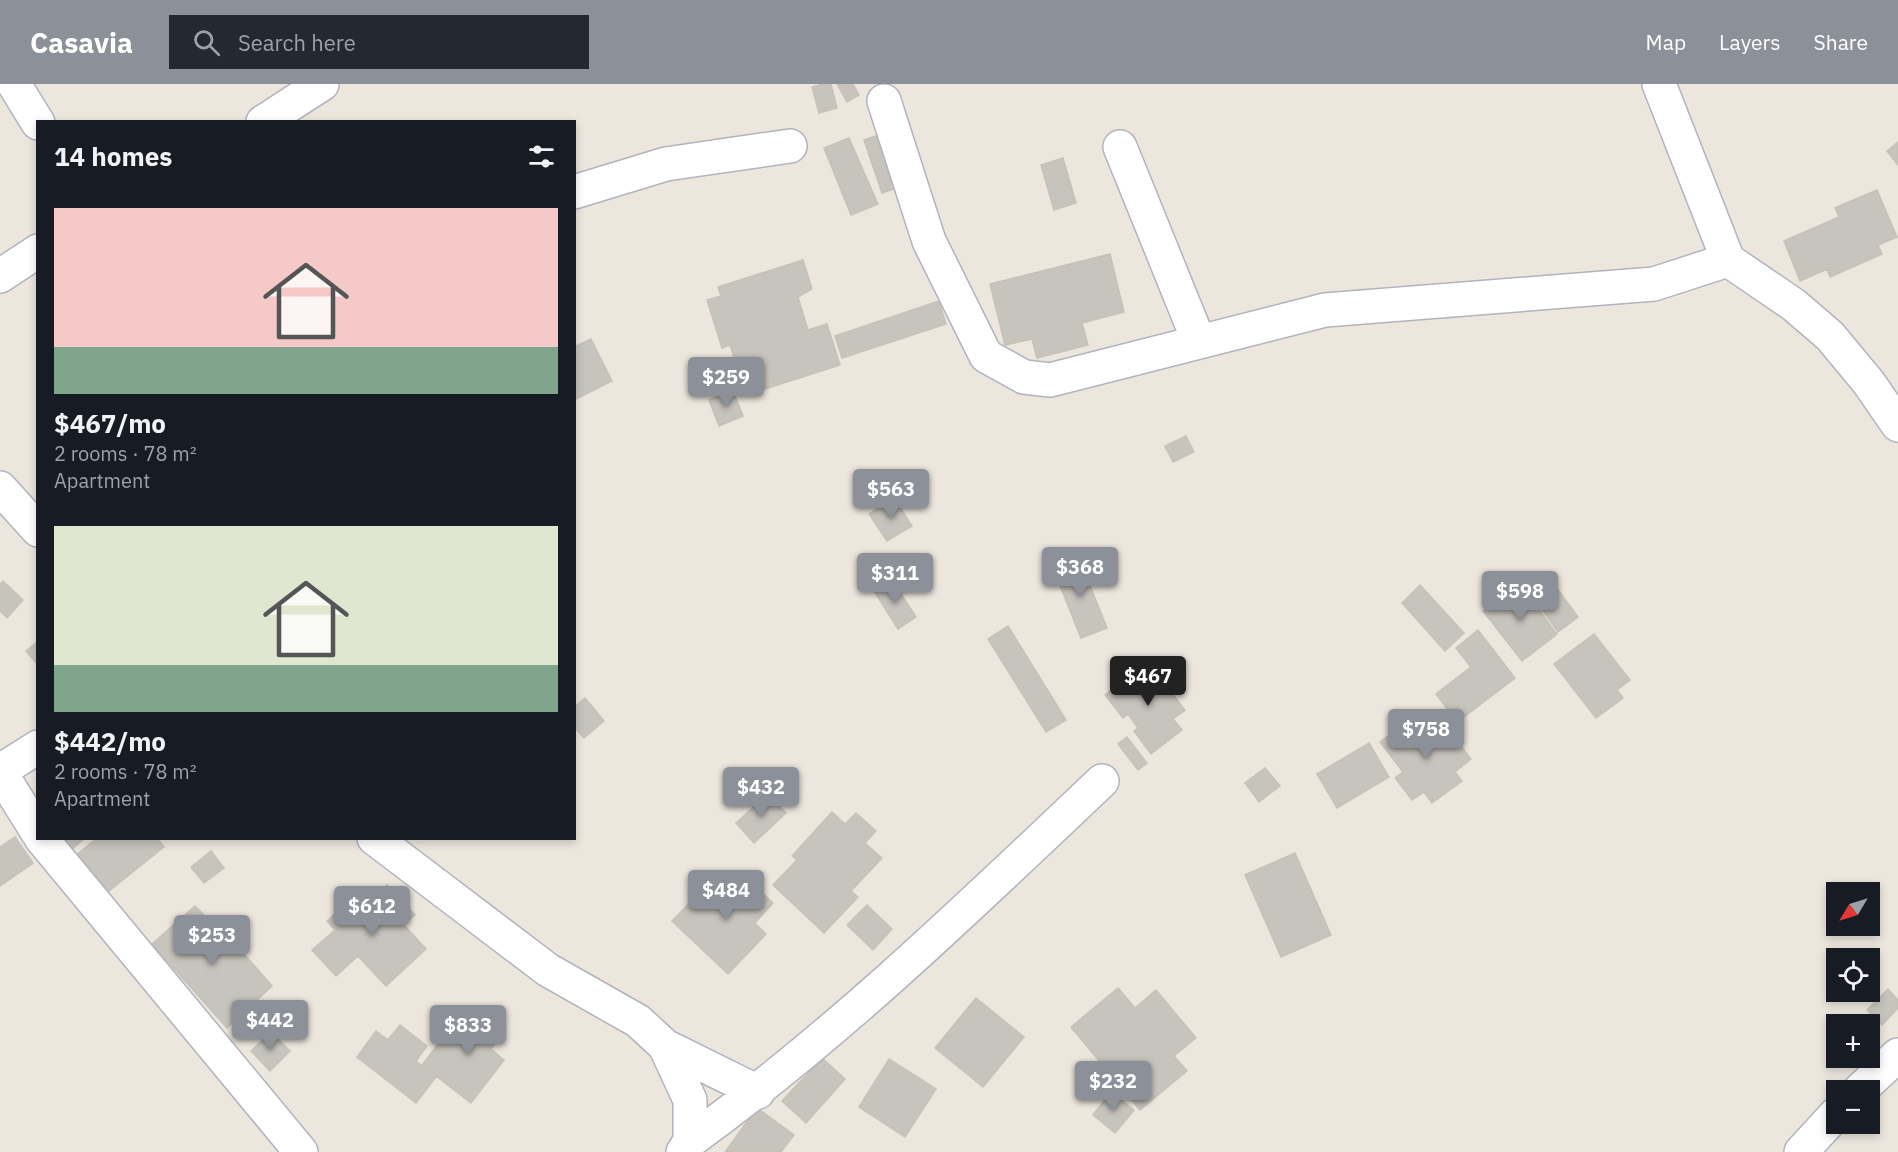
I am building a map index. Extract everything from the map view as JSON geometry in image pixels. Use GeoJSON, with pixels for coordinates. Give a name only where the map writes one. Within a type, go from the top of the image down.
{"type":"FeatureCollection","features":[{"type":"Feature","properties":{"kind":"street"},"geometry":{"type":"LineString","coordinates":[[14,84],[36,120]]}},
{"type":"Feature","properties":{"kind":"street"},"geometry":{"type":"LineString","coordinates":[[277,118],[322,84]]}},
{"type":"Feature","properties":{"kind":"street"},"geometry":{"type":"LineString","coordinates":[[1659,84],[1728,260],[1794,305],[1830,336],[1869,383],[1898,425]]}},
{"type":"Feature","properties":{"kind":"street"},"geometry":{"type":"LineString","coordinates":[[884,101],[929,241],[986,356],[1024,377],[1050,380],[1324,310],[1654,284],[1728,260]]}},
{"type":"Feature","properties":{"kind":"street"},"geometry":{"type":"LineString","coordinates":[[576,191],[666,164],[790,146]]}},
{"type":"Feature","properties":{"kind":"street"},"geometry":{"type":"LineString","coordinates":[[1120,147],[1199,342]]}},
{"type":"Feature","properties":{"kind":"street"},"geometry":{"type":"LineString","coordinates":[[0,276],[36,253]]}},
{"type":"Feature","properties":{"kind":"street"},"geometry":{"type":"LineString","coordinates":[[0,488],[36,528]]}},
{"type":"Feature","properties":{"kind":"street"},"geometry":{"type":"LineString","coordinates":[[36,748],[0,772],[36,830]]}},
{"type":"Feature","properties":{"kind":"street"},"geometry":{"type":"LineString","coordinates":[[687,1147],[758,1092],[930,944],[1102,781]]}},
{"type":"Feature","properties":{"kind":"street"},"geometry":{"type":"LineString","coordinates":[[43,840],[302,1152]]}},
{"type":"Feature","properties":{"kind":"street"},"geometry":{"type":"LineString","coordinates":[[377,840],[548,970],[638,1021],[665,1046],[758,1092]]}},
{"type":"Feature","properties":{"kind":"street"},"geometry":{"type":"LineString","coordinates":[[665,1046],[690,1100],[687,1147]]}},
{"type":"Feature","properties":{"kind":"street"},"geometry":{"type":"LineString","coordinates":[[1871,1080],[1898,1055]]}},
{"type":"Feature","properties":{"kind":"street"},"geometry":{"type":"LineString","coordinates":[[1801,1152],[1826,1125]]}},
{"type":"Feature","properties":{"kind":"building"},"geometry":{"type":"Polygon","coordinates":[[[831,84],[837,108],[819,113],[812,87],[831,84]]]}},
{"type":"Feature","properties":{"kind":"building"},"geometry":{"type":"Polygon","coordinates":[[[837,84],[853,84],[859,95],[847,102],[837,84]]]}},
{"type":"Feature","properties":{"kind":"building"},"geometry":{"type":"Polygon","coordinates":[[[888,132],[906,185],[882,193],[864,140],[888,132]]]}},
{"type":"Feature","properties":{"kind":"building"},"geometry":{"type":"Polygon","coordinates":[[[849,138],[878,204],[851,215],[824,148],[849,138]]]}},
{"type":"Feature","properties":{"kind":"building"},"geometry":{"type":"Polygon","coordinates":[[[1898,142],[1898,165],[1887,151],[1898,142]]]}},
{"type":"Feature","properties":{"kind":"building"},"geometry":{"type":"Polygon","coordinates":[[[1063,158],[1076,203],[1054,210],[1041,165],[1063,158]]]}},
{"type":"Feature","properties":{"kind":"building"},"geometry":{"type":"Polygon","coordinates":[[[1877,190],[1897,237],[1878,245],[1882,254],[1830,277],[1827,269],[1800,281],[1784,241],[1839,217],[1835,208],[1877,190]]]}},
{"type":"Feature","properties":{"kind":"building"},"geometry":{"type":"Polygon","coordinates":[[[1110,254],[1124,312],[1082,323],[1088,345],[1037,358],[1032,339],[1005,345],[990,284],[1110,254]]]}},
{"type":"Feature","properties":{"kind":"building"},"geometry":{"type":"Polygon","coordinates":[[[803,260],[812,289],[798,297],[808,330],[827,324],[840,365],[746,395],[730,345],[722,348],[707,300],[721,296],[718,287],[803,260]]]}},
{"type":"Feature","properties":{"kind":"building"},"geometry":{"type":"Polygon","coordinates":[[[939,301],[946,324],[842,358],[835,336],[939,301]]]}},
{"type":"Feature","properties":{"kind":"building"},"geometry":{"type":"Polygon","coordinates":[[[591,339],[612,381],[576,399],[576,346],[591,339]]]}},
{"type":"Feature","properties":{"kind":"building"},"geometry":{"type":"Polygon","coordinates":[[[733,391],[743,416],[719,426],[709,400],[733,391]]]}},
{"type":"Feature","properties":{"kind":"building"},"geometry":{"type":"Polygon","coordinates":[[[1186,436],[1194,452],[1173,462],[1165,446],[1186,436]]]}},
{"type":"Feature","properties":{"kind":"building"},"geometry":{"type":"Polygon","coordinates":[[[894,498],[912,526],[887,541],[869,514],[894,498]]]}},
{"type":"Feature","properties":{"kind":"building"},"geometry":{"type":"Polygon","coordinates":[[[1079,558],[1107,628],[1081,638],[1053,568],[1079,558]]]}},
{"type":"Feature","properties":{"kind":"building"},"geometry":{"type":"Polygon","coordinates":[[[1548,576],[1578,617],[1558,632],[1528,590],[1548,576]]]}},
{"type":"Feature","properties":{"kind":"building"},"geometry":{"type":"Polygon","coordinates":[[[892,580],[916,617],[898,629],[874,591],[892,580]]]}},
{"type":"Feature","properties":{"kind":"building"},"geometry":{"type":"Polygon","coordinates":[[[3,581],[23,600],[7,618],[0,611],[0,584],[3,581]]]}},
{"type":"Feature","properties":{"kind":"building"},"geometry":{"type":"Polygon","coordinates":[[[1520,584],[1557,634],[1522,661],[1483,611],[1520,584]]]}},
{"type":"Feature","properties":{"kind":"building"},"geometry":{"type":"Polygon","coordinates":[[[1420,585],[1464,633],[1445,651],[1402,603],[1420,585]]]}},
{"type":"Feature","properties":{"kind":"building"},"geometry":{"type":"Polygon","coordinates":[[[1008,626],[1066,720],[1046,732],[988,639],[1008,626]]]}},
{"type":"Feature","properties":{"kind":"building"},"geometry":{"type":"Polygon","coordinates":[[[1478,630],[1515,678],[1464,717],[1457,707],[1450,713],[1436,694],[1471,667],[1456,648],[1478,630]]]}},
{"type":"Feature","properties":{"kind":"building"},"geometry":{"type":"Polygon","coordinates":[[[1594,634],[1630,680],[1617,690],[1623,698],[1596,718],[1554,664],[1594,634]]]}},
{"type":"Feature","properties":{"kind":"building"},"geometry":{"type":"Polygon","coordinates":[[[36,643],[36,663],[26,651],[36,643]]]}},
{"type":"Feature","properties":{"kind":"building"},"geometry":{"type":"Polygon","coordinates":[[[1148,662],[1185,710],[1173,719],[1182,730],[1151,754],[1134,731],[1138,728],[1128,714],[1123,718],[1105,695],[1148,662]]]}},
{"type":"Feature","properties":{"kind":"building"},"geometry":{"type":"Polygon","coordinates":[[[585,698],[604,721],[584,738],[576,729],[576,705],[585,698]]]}},
{"type":"Feature","properties":{"kind":"building"},"geometry":{"type":"Polygon","coordinates":[[[1414,720],[1433,724],[1437,734],[1447,727],[1471,759],[1455,772],[1462,781],[1432,803],[1424,792],[1412,800],[1395,778],[1403,772],[1380,742],[1403,725],[1411,736],[1414,720]]]}},
{"type":"Feature","properties":{"kind":"building"},"geometry":{"type":"Polygon","coordinates":[[[1127,737],[1147,763],[1138,770],[1118,744],[1127,737]]]}},
{"type":"Feature","properties":{"kind":"building"},"geometry":{"type":"Polygon","coordinates":[[[1369,743],[1389,777],[1337,808],[1317,774],[1369,743]]]}},
{"type":"Feature","properties":{"kind":"building"},"geometry":{"type":"Polygon","coordinates":[[[1265,768],[1280,786],[1259,802],[1245,783],[1265,768]]]}},
{"type":"Feature","properties":{"kind":"building"},"geometry":{"type":"Polygon","coordinates":[[[768,794],[786,813],[754,843],[736,823],[768,794]]]}},
{"type":"Feature","properties":{"kind":"building"},"geometry":{"type":"Polygon","coordinates":[[[832,812],[845,824],[856,813],[876,831],[865,843],[882,858],[851,891],[858,897],[824,933],[773,885],[797,860],[792,856],[832,812]]]}},
{"type":"Feature","properties":{"kind":"building"},"geometry":{"type":"Polygon","coordinates":[[[15,837],[33,863],[0,886],[0,847],[15,837]]]}},
{"type":"Feature","properties":{"kind":"building"},"geometry":{"type":"Polygon","coordinates":[[[47,840],[83,840],[62,858],[47,840]]]}},
{"type":"Feature","properties":{"kind":"building"},"geometry":{"type":"Polygon","coordinates":[[[95,840],[159,840],[164,847],[99,899],[69,861],[95,840]]]}},
{"type":"Feature","properties":{"kind":"building"},"geometry":{"type":"Polygon","coordinates":[[[211,851],[224,868],[204,883],[191,867],[211,851]]]}},
{"type":"Feature","properties":{"kind":"building"},"geometry":{"type":"Polygon","coordinates":[[[1295,853],[1331,935],[1281,957],[1245,875],[1295,853]]]}},
{"type":"Feature","properties":{"kind":"building"},"geometry":{"type":"Polygon","coordinates":[[[740,872],[773,903],[755,923],[766,934],[728,974],[672,921],[702,890],[707,895],[716,886],[722,892],[740,872]]]}},
{"type":"Feature","properties":{"kind":"building"},"geometry":{"type":"Polygon","coordinates":[[[387,885],[415,915],[404,925],[426,949],[386,986],[358,956],[336,976],[312,950],[335,930],[327,921],[355,895],[364,906],[387,885]]]}},
{"type":"Feature","properties":{"kind":"building"},"geometry":{"type":"Polygon","coordinates":[[[867,905],[892,929],[873,950],[847,925],[867,905]]]}},
{"type":"Feature","properties":{"kind":"building"},"geometry":{"type":"Polygon","coordinates":[[[195,906],[208,919],[211,916],[272,986],[227,1028],[152,944],[195,906]]]}},
{"type":"Feature","properties":{"kind":"building"},"geometry":{"type":"Polygon","coordinates":[[[1118,988],[1135,1008],[1156,990],[1196,1038],[1174,1056],[1187,1071],[1140,1110],[1071,1027],[1118,988]]]}},
{"type":"Feature","properties":{"kind":"building"},"geometry":{"type":"Polygon","coordinates":[[[1888,989],[1898,1000],[1898,1008],[1882,1025],[1880,1014],[1871,1014],[1867,1010],[1875,1002],[1880,1002],[1880,997],[1888,989]]]}},
{"type":"Feature","properties":{"kind":"building"},"geometry":{"type":"Polygon","coordinates":[[[976,998],[1024,1037],[983,1087],[935,1048],[976,998]]]}},
{"type":"Feature","properties":{"kind":"building"},"geometry":{"type":"Polygon","coordinates":[[[479,1008],[506,1029],[491,1049],[504,1060],[471,1103],[422,1065],[445,1035],[454,1041],[479,1008]]]}},
{"type":"Feature","properties":{"kind":"building"},"geometry":{"type":"Polygon","coordinates":[[[400,1025],[427,1046],[416,1061],[436,1077],[416,1103],[357,1057],[376,1031],[388,1040],[400,1025]]]}},
{"type":"Feature","properties":{"kind":"building"},"geometry":{"type":"Polygon","coordinates":[[[271,1032],[290,1051],[270,1071],[251,1051],[271,1032]]]}},
{"type":"Feature","properties":{"kind":"building"},"geometry":{"type":"Polygon","coordinates":[[[822,1058],[845,1079],[806,1123],[782,1101],[822,1058]]]}},
{"type":"Feature","properties":{"kind":"building"},"geometry":{"type":"Polygon","coordinates":[[[889,1059],[936,1089],[905,1137],[859,1107],[889,1059]]]}},
{"type":"Feature","properties":{"kind":"building"},"geometry":{"type":"Polygon","coordinates":[[[1111,1092],[1134,1110],[1115,1133],[1093,1115],[1111,1092]]]}},
{"type":"Feature","properties":{"kind":"building"},"geometry":{"type":"Polygon","coordinates":[[[757,1108],[794,1135],[781,1152],[725,1152],[757,1108]]]}}]}
